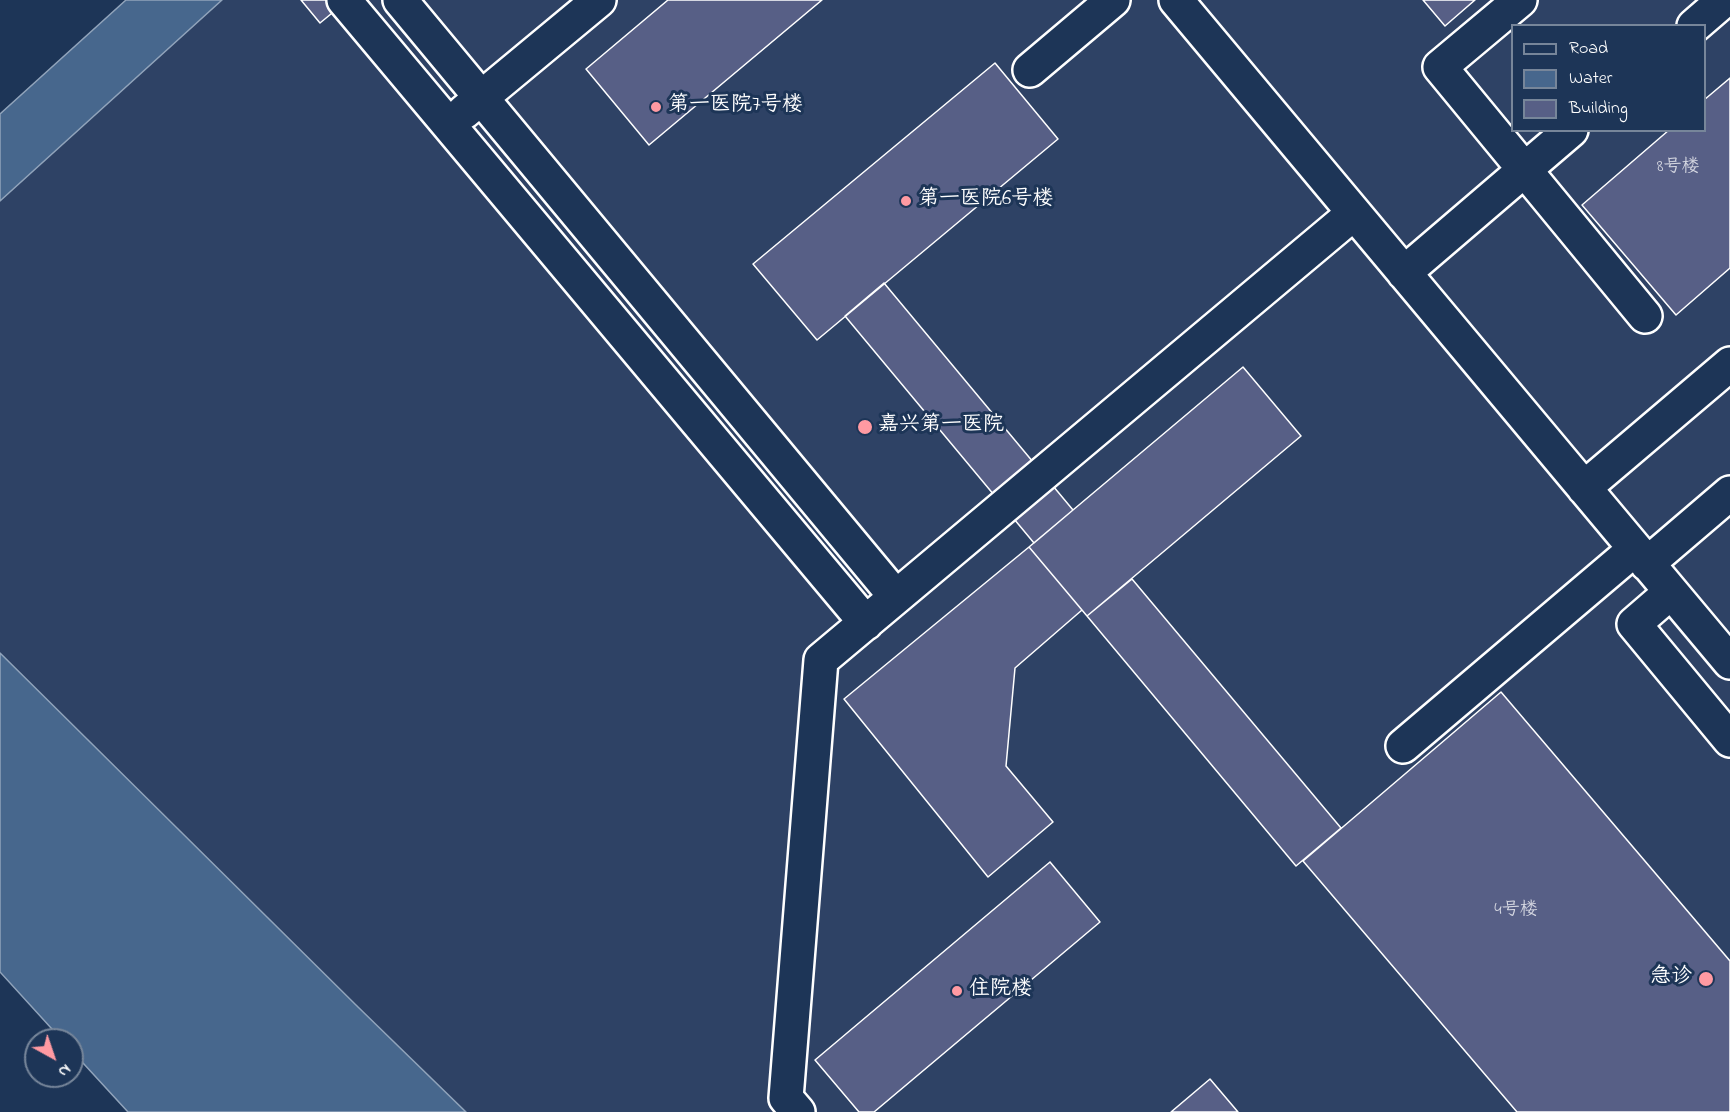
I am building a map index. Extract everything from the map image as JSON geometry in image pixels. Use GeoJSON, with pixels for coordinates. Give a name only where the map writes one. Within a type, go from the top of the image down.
{"type":"FeatureCollection","features":[{"type":"Feature","properties":{"kind":"street"},"geometry":{"type":"LineString","coordinates":[[344,0],[866,623]]}},
{"type":"Feature","properties":{"kind":"street"},"geometry":{"type":"LineString","coordinates":[[400,0],[896,597]]}},
{"type":"Feature","properties":{"kind":"street"},"geometry":{"type":"LineString","coordinates":[[448,125],[599,0]]}},
{"type":"Feature","properties":{"kind":"street"},"geometry":{"type":"LineString","coordinates":[[1030,70],[1113,0]]}},
{"type":"Feature","properties":{"kind":"street"},"geometry":{"type":"LineString","coordinates":[[1176,0],[1671,592],[1726,649],[1681,680]]}},
{"type":"Feature","properties":{"kind":"street"},"geometry":{"type":"LineString","coordinates":[[1520,0],[1440,67],[1645,316]]}},
{"type":"Feature","properties":{"kind":"street"},"geometry":{"type":"LineString","coordinates":[[1696,24],[1724,0]]}},
{"type":"Feature","properties":{"kind":"street"},"geometry":{"type":"LineString","coordinates":[[1404,273],[1569,132]]}},
{"type":"Feature","properties":{"kind":"street"},"geometry":{"type":"LineString","coordinates":[[798,1112],[786,1098],[821,660],[1354,213]]}},
{"type":"Feature","properties":{"kind":"street"},"geometry":{"type":"LineString","coordinates":[[1584,488],[1730,364]]}},
{"type":"Feature","properties":{"kind":"street"},"geometry":{"type":"LineString","coordinates":[[1403,747],[1641,556],[1730,494]]}},
{"type":"Feature","properties":{"kind":"street"},"geometry":{"type":"LineString","coordinates":[[1671,592],[1634,624],[1730,740]]}},
{"type":"Feature","properties":{"kind":"shaded area","name":"嘉兴第一医院"},"geometry":{"type":"Polygon","coordinates":[[[222,0],[1730,0],[1730,1112],[466,1112],[0,653],[0,201],[222,0]]]}},
{"type":"Feature","properties":{"kind":"water"},"geometry":{"type":"Polygon","coordinates":[[[126,0],[222,0],[0,201],[0,114],[126,0]]]}},
{"type":"Feature","properties":{"kind":"water"},"geometry":{"type":"Polygon","coordinates":[[[0,653],[466,1112],[128,1112],[84,1064],[84,1028],[51,1028],[0,972],[0,653]]]}},
{"type":"Feature","properties":{"kind":"building"},"geometry":{"type":"Polygon","coordinates":[[[301,0],[348,0],[320,23],[301,0]]]}},
{"type":"Feature","properties":{"kind":"building","name":"第一医院7号楼"},"geometry":{"type":"Polygon","coordinates":[[[668,0],[822,0],[649,145],[586,69],[668,0]]]}},
{"type":"Feature","properties":{"kind":"building"},"geometry":{"type":"Polygon","coordinates":[[[1423,0],[1475,0],[1445,26],[1423,0]]]}},
{"type":"Feature","properties":{"kind":"building","name":"第一医院6号楼"},"geometry":{"type":"Polygon","coordinates":[[[995,63],[1058,139],[817,340],[753,264],[995,63]]]}},
{"type":"Feature","properties":{"kind":"building"},"geometry":{"type":"Polygon","coordinates":[[[1730,78],[1730,268],[1676,315],[1582,205],[1667,132],[1706,132],[1706,98],[1730,78]]]}},
{"type":"Feature","properties":{"kind":"building"},"geometry":{"type":"Polygon","coordinates":[[[884,283],[1073,510],[1034,543],[845,316],[884,283]]]}},
{"type":"Feature","properties":{"kind":"building"},"geometry":{"type":"Polygon","coordinates":[[[1243,367],[1301,436],[1087,616],[1029,547],[1243,367]]]}},
{"type":"Feature","properties":{"kind":"building"},"geometry":{"type":"Polygon","coordinates":[[[1029,547],[1082,610],[1015,668],[1006,766],[1053,822],[988,877],[844,699],[1029,547]]]}},
{"type":"Feature","properties":{"kind":"building"},"geometry":{"type":"Polygon","coordinates":[[[1132,579],[1341,828],[1296,866],[1087,616],[1132,579]]]}},
{"type":"Feature","properties":{"kind":"building"},"geometry":{"type":"Polygon","coordinates":[[[1501,692],[1730,961],[1730,1112],[1517,1112],[1303,861],[1501,692]]]}},
{"type":"Feature","properties":{"kind":"building","name":"住院楼"},"geometry":{"type":"Polygon","coordinates":[[[1050,862],[1100,922],[874,1112],[859,1112],[815,1060],[1050,862]]]}},
{"type":"Feature","properties":{"kind":"building"},"geometry":{"type":"Polygon","coordinates":[[[1210,1079],[1238,1112],[1171,1112],[1210,1079]]]}},
{"type":"Feature","properties":{"kind":"place","name":"第一医院7号楼"},"geometry":{"type":"Point","coordinates":[656,107]}},
{"type":"Feature","properties":{"kind":"place","name":"第一医院6号楼"},"geometry":{"type":"Point","coordinates":[906,201]}},
{"type":"Feature","properties":{"kind":"place","name":"嘉兴第一医院"},"geometry":{"type":"Point","coordinates":[865,427]}},
{"type":"Feature","properties":{"kind":"place","name":"急诊"},"geometry":{"type":"Point","coordinates":[1706,979]}},
{"type":"Feature","properties":{"kind":"place","name":"住院楼"},"geometry":{"type":"Point","coordinates":[957,991]}}]}
